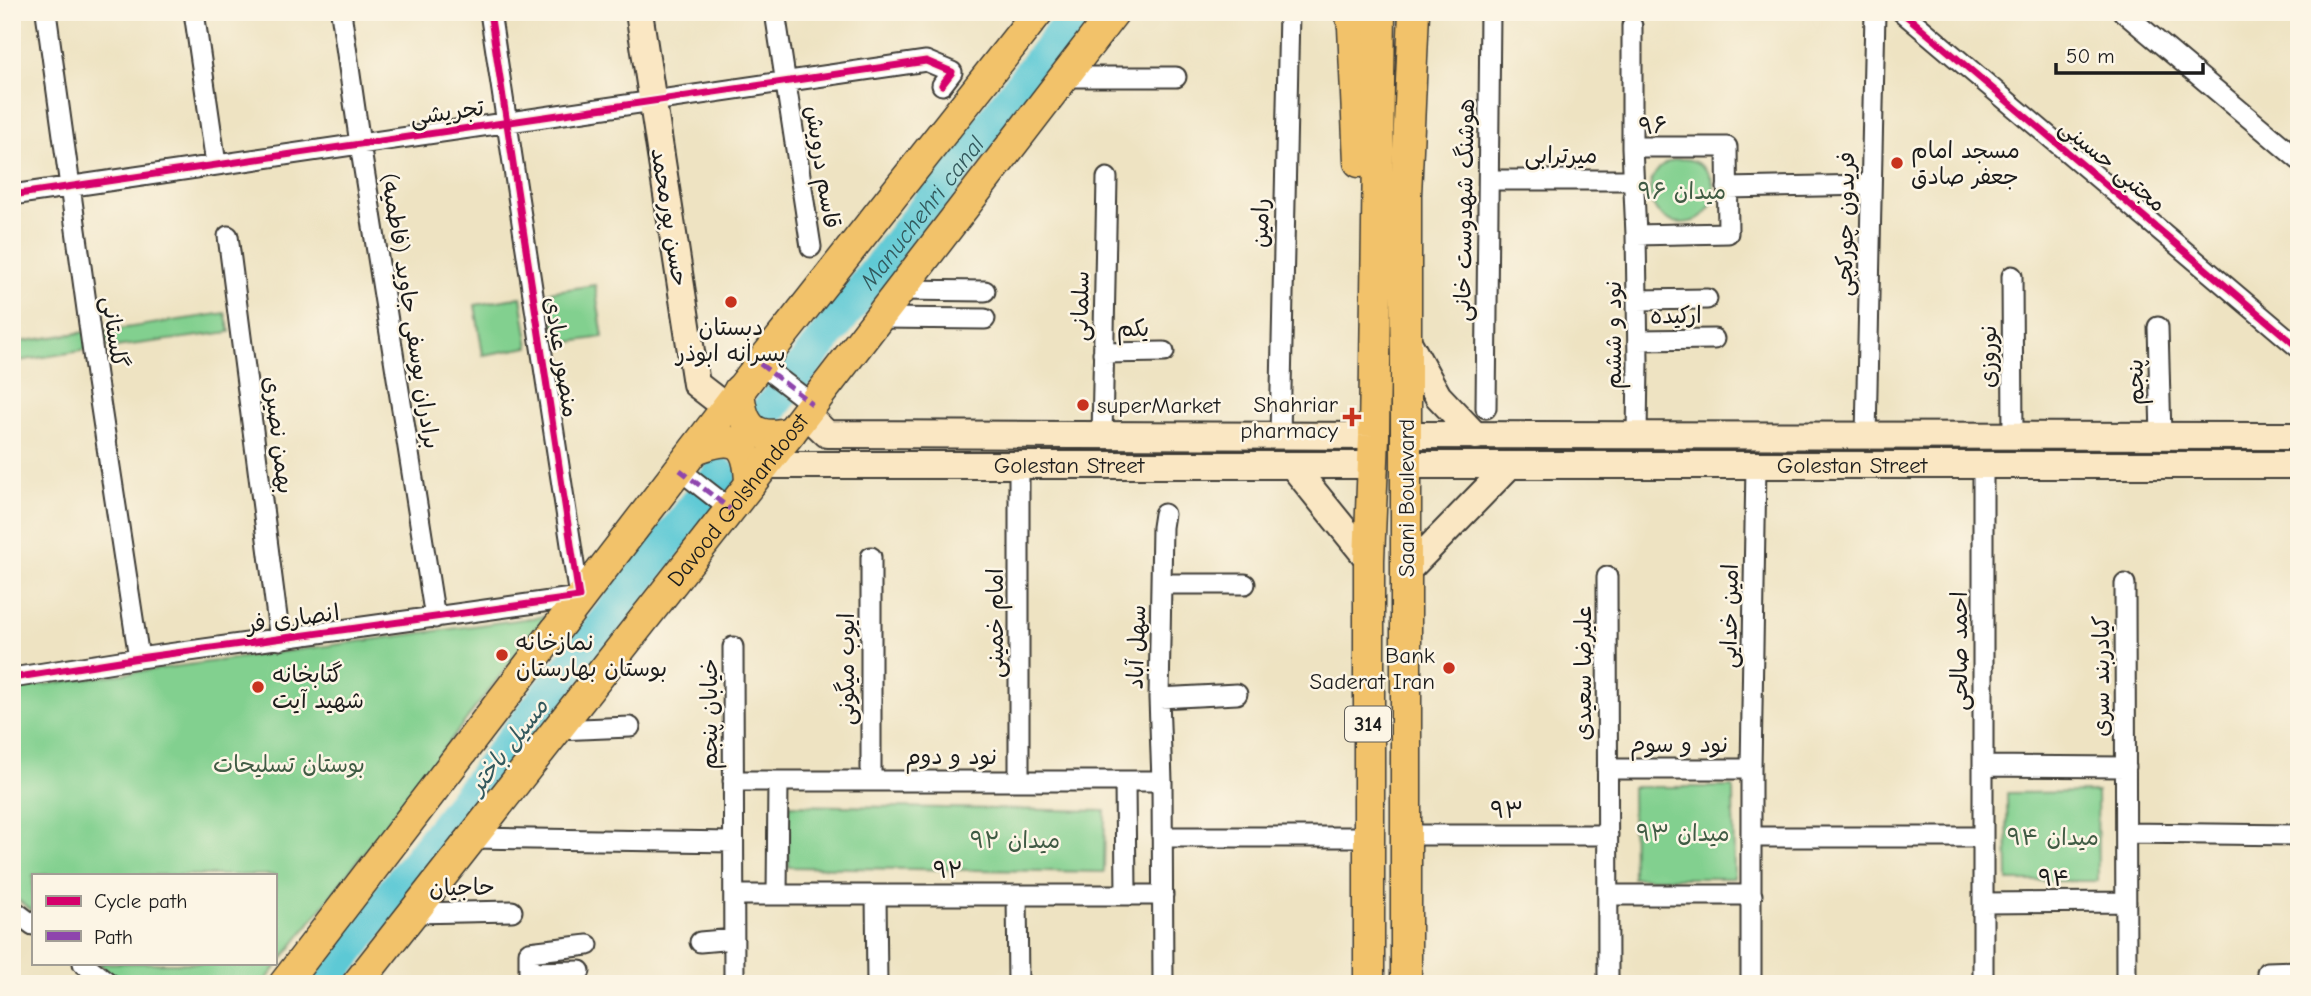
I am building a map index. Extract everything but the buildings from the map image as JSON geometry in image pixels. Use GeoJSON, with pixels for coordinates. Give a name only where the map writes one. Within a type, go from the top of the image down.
{"type":"FeatureCollection","features":[{"type":"Feature","properties":{"kind":"main road","name":"حسن پورمحمد"},"geometry":{"type":"LineString","coordinates":[[639,12],[696,384],[733,399]]}},
{"type":"Feature","properties":{"kind":"main road"},"geometry":{"type":"LineString","coordinates":[[818,290],[934,124],[1018,12]]}},
{"type":"Feature","properties":{"kind":"main road"},"geometry":{"type":"LineString","coordinates":[[284,984],[579,597],[1038,12]]}},
{"type":"Feature","properties":{"kind":"main road","name":"Davood Golshandoost"},"geometry":{"type":"LineString","coordinates":[[357,984],[803,417],[1114,12]]}},
{"type":"Feature","properties":{"kind":"main road"},"geometry":{"type":"LineString","coordinates":[[1350,12],[1353,27],[1361,210],[1375,316]]}},
{"type":"Feature","properties":{"kind":"main road","name":"Saani Boulevard"},"geometry":{"type":"LineString","coordinates":[[1368,984],[1369,560],[1380,12]]}},
{"type":"Feature","properties":{"kind":"main road","name":"Saani Boulevard"},"geometry":{"type":"LineString","coordinates":[[1406,984],[1406,195],[1414,12]]}},
{"type":"Feature","properties":{"kind":"main road"},"geometry":{"type":"LineString","coordinates":[[1412,84],[1422,12]]}},
{"type":"Feature","properties":{"kind":"main road"},"geometry":{"type":"LineString","coordinates":[[1406,338],[1437,396],[1476,436]]}},
{"type":"Feature","properties":{"kind":"main road"},"geometry":{"type":"LineString","coordinates":[[733,399],[749,427],[765,435],[803,417],[827,434],[813,464]]}},
{"type":"Feature","properties":{"kind":"main road","name":"Golestan Street"},"geometry":{"type":"LineString","coordinates":[[827,434],[1280,436],[1373,450]]}},
{"type":"Feature","properties":{"kind":"main road"},"geometry":{"type":"LineString","coordinates":[[1373,450],[1406,435]]}},
{"type":"Feature","properties":{"kind":"main road","name":"Golestan Street"},"geometry":{"type":"LineString","coordinates":[[1406,435],[2299,436]]}},
{"type":"Feature","properties":{"kind":"main road"},"geometry":{"type":"LineString","coordinates":[[687,460],[720,441],[731,441],[738,443],[745,450],[758,474]]}},
{"type":"Feature","properties":{"kind":"main road"},"geometry":{"type":"LineString","coordinates":[[1373,450],[1406,465]]}},
{"type":"Feature","properties":{"kind":"main road","name":"Golestan Street"},"geometry":{"type":"LineString","coordinates":[[758,474],[813,464],[1292,465],[1373,450]]}},
{"type":"Feature","properties":{"kind":"main road"},"geometry":{"type":"LineString","coordinates":[[1406,572],[1510,464]]}},
{"type":"Feature","properties":{"kind":"main road"},"geometry":{"type":"LineString","coordinates":[[1292,465],[1369,560]]}},
{"type":"Feature","properties":{"kind":"main road","name":"Golestan Street"},"geometry":{"type":"LineString","coordinates":[[1406,465],[2299,465]]}},
{"type":"Feature","properties":{"kind":"street","name":"گلستانی"},"geometry":{"type":"LineString","coordinates":[[46,12],[139,658]]}},
{"type":"Feature","properties":{"kind":"street"},"geometry":{"type":"LineString","coordinates":[[194,12],[216,164]]}},
{"type":"Feature","properties":{"kind":"street","name":"برادران یوسفی جاوید (فاطمیه)"},"geometry":{"type":"LineString","coordinates":[[341,12],[359,144],[435,618]]}},
{"type":"Feature","properties":{"kind":"street","name":"منصور عبادی"},"geometry":{"type":"LineString","coordinates":[[490,12],[579,597]]}},
{"type":"Feature","properties":{"kind":"street","name":"قاسم درویش"},"geometry":{"type":"LineString","coordinates":[[775,12],[811,247]]}},
{"type":"Feature","properties":{"kind":"street","name":"رامین"},"geometry":{"type":"LineString","coordinates":[[1280,436],[1289,12]]}},
{"type":"Feature","properties":{"kind":"street","name":"هوشنگ شهدوست خانی"},"geometry":{"type":"LineString","coordinates":[[1486,408],[1490,12]]}},
{"type":"Feature","properties":{"kind":"street","name":"فریدون چورکچی"},"geometry":{"type":"LineString","coordinates":[[1866,436],[1875,12]]}},
{"type":"Feature","properties":{"kind":"street","name":"مجتبی حسینی"},"geometry":{"type":"LineString","coordinates":[[1902,12],[2299,348]]}},
{"type":"Feature","properties":{"kind":"street"},"geometry":{"type":"LineString","coordinates":[[2123,12],[2299,160]]}},
{"type":"Feature","properties":{"kind":"street"},"geometry":{"type":"LineString","coordinates":[[1632,26],[1632,147]]}},
{"type":"Feature","properties":{"kind":"street","name":"تجریشی"},"geometry":{"type":"LineString","coordinates":[[12,195],[926,61],[952,72],[942,85]]}},
{"type":"Feature","properties":{"kind":"street"},"geometry":{"type":"LineString","coordinates":[[1065,77],[1175,76]]}},
{"type":"Feature","properties":{"kind":"street","name":"۹۶"},"geometry":{"type":"LineString","coordinates":[[1632,147],[1727,147],[1728,233],[1636,235],[1632,147]]}},
{"type":"Feature","properties":{"kind":"street","name":"سلمانی"},"geometry":{"type":"LineString","coordinates":[[1102,436],[1107,178]]}},
{"type":"Feature","properties":{"kind":"street","name":"میرترابی"},"geometry":{"type":"LineString","coordinates":[[1490,180],[1633,180]]}},
{"type":"Feature","properties":{"kind":"street"},"geometry":{"type":"LineString","coordinates":[[1727,188],[1871,184]]}},
{"type":"Feature","properties":{"kind":"street","name":"نود و ششم"},"geometry":{"type":"LineString","coordinates":[[1636,235],[1637,436]]}},
{"type":"Feature","properties":{"kind":"street","name":"بهمن نصیری"},"geometry":{"type":"LineString","coordinates":[[228,236],[280,640]]}},
{"type":"Feature","properties":{"kind":"street","name":"نوروزی"},"geometry":{"type":"LineString","coordinates":[[2012,275],[2013,436]]}},
{"type":"Feature","properties":{"kind":"street"},"geometry":{"type":"LineString","coordinates":[[900,290],[985,291]]}},
{"type":"Feature","properties":{"kind":"street"},"geometry":{"type":"LineString","coordinates":[[1637,300],[1707,299]]}},
{"type":"Feature","properties":{"kind":"street"},"geometry":{"type":"LineString","coordinates":[[879,318],[985,319]]}},
{"type":"Feature","properties":{"kind":"street","name":"پنجم"},"geometry":{"type":"LineString","coordinates":[[2158,327],[2161,436]]}},
{"type":"Feature","properties":{"kind":"street","name":"ارکیده"},"geometry":{"type":"LineString","coordinates":[[1638,340],[1714,339]]}},
{"type":"Feature","properties":{"kind":"street","name":"یکم"},"geometry":{"type":"LineString","coordinates":[[1103,353],[1164,352]]}},
{"type":"Feature","properties":{"kind":"street"},"geometry":{"type":"LineString","coordinates":[[760,364],[803,417]]}},
{"type":"Feature","properties":{"kind":"street"},"geometry":{"type":"LineString","coordinates":[[687,460],[730,509]]}},
{"type":"Feature","properties":{"kind":"street","name":"امام خمینی"},"geometry":{"type":"LineString","coordinates":[[1019,464],[1019,781]]}},
{"type":"Feature","properties":{"kind":"street","name":"امین خدایی"},"geometry":{"type":"LineString","coordinates":[[1751,984],[1756,465]]}},
{"type":"Feature","properties":{"kind":"street","name":"احمد صالحی"},"geometry":{"type":"LineString","coordinates":[[1983,465],[1983,984]]}},
{"type":"Feature","properties":{"kind":"street","name":"سهل آباد"},"geometry":{"type":"LineString","coordinates":[[1163,984],[1162,781],[1158,698],[1164,514]]}},
{"type":"Feature","properties":{"kind":"street","name":"ایوب میگونی"},"geometry":{"type":"LineString","coordinates":[[871,557],[871,781]]}},
{"type":"Feature","properties":{"kind":"street","name":"علیرضا سعیدی"},"geometry":{"type":"LineString","coordinates":[[1607,577],[1607,769]]}},
{"type":"Feature","properties":{"kind":"street"},"geometry":{"type":"LineString","coordinates":[[1162,584],[1245,584]]}},
{"type":"Feature","properties":{"kind":"street","name":"کیادربند سری"},"geometry":{"type":"LineString","coordinates":[[2124,584],[2126,984]]}},
{"type":"Feature","properties":{"kind":"street","name":"انصاری فر"},"geometry":{"type":"LineString","coordinates":[[12,678],[579,597]]}},
{"type":"Feature","properties":{"kind":"street","name":"خیابان پنجم"},"geometry":{"type":"LineString","coordinates":[[733,647],[733,781]]}},
{"type":"Feature","properties":{"kind":"street"},"geometry":{"type":"LineString","coordinates":[[1158,698],[1237,694]]}},
{"type":"Feature","properties":{"kind":"street"},"geometry":{"type":"LineString","coordinates":[[557,730],[630,727]]}},
{"type":"Feature","properties":{"kind":"street"},"geometry":{"type":"LineString","coordinates":[[1983,766],[2126,767]]}},
{"type":"Feature","properties":{"kind":"street","name":"نود و سوم"},"geometry":{"type":"LineString","coordinates":[[1608,984],[1607,769],[1751,769]]}},
{"type":"Feature","properties":{"kind":"street"},"geometry":{"type":"LineString","coordinates":[[1125,780],[1126,895]]}},
{"type":"Feature","properties":{"kind":"street"},"geometry":{"type":"LineString","coordinates":[[733,781],[734,984]]}},
{"type":"Feature","properties":{"kind":"street","name":"نود و دوم"},"geometry":{"type":"LineString","coordinates":[[733,781],[1162,781]]}},
{"type":"Feature","properties":{"kind":"street"},"geometry":{"type":"LineString","coordinates":[[777,895],[778,781]]}},
{"type":"Feature","properties":{"kind":"street"},"geometry":{"type":"LineString","coordinates":[[2126,833],[2299,835]]}},
{"type":"Feature","properties":{"kind":"street","name":"۹۳"},"geometry":{"type":"LineString","coordinates":[[1406,835],[1608,835]]}},
{"type":"Feature","properties":{"kind":"street"},"geometry":{"type":"LineString","coordinates":[[1162,837],[1368,837]]}},
{"type":"Feature","properties":{"kind":"street"},"geometry":{"type":"LineString","coordinates":[[1751,838],[1983,837]]}},
{"type":"Feature","properties":{"kind":"street"},"geometry":{"type":"LineString","coordinates":[[473,838],[733,842]]}},
{"type":"Feature","properties":{"kind":"street","name":"۹۲"},"geometry":{"type":"LineString","coordinates":[[734,895],[1163,895]]}},
{"type":"Feature","properties":{"kind":"street"},"geometry":{"type":"LineString","coordinates":[[876,895],[877,984]]}},
{"type":"Feature","properties":{"kind":"street"},"geometry":{"type":"LineString","coordinates":[[1017,895],[1018,984]]}},
{"type":"Feature","properties":{"kind":"street"},"geometry":{"type":"LineString","coordinates":[[1608,895],[1752,895]]}},
{"type":"Feature","properties":{"kind":"street","name":"۹۴"},"geometry":{"type":"LineString","coordinates":[[1983,903],[2126,902]]}},
{"type":"Feature","properties":{"kind":"street"},"geometry":{"type":"LineString","coordinates":[[12,909],[32,924]]}},
{"type":"Feature","properties":{"kind":"street","name":"حاجیان"},"geometry":{"type":"LineString","coordinates":[[414,913],[512,911]]}},
{"type":"Feature","properties":{"kind":"street"},"geometry":{"type":"LineString","coordinates":[[700,942],[734,939]]}},
{"type":"Feature","properties":{"kind":"street"},"geometry":{"type":"LineString","coordinates":[[580,971],[529,978],[529,952],[588,945]]}},
{"type":"Feature","properties":{"kind":"street"},"geometry":{"type":"LineString","coordinates":[[84,964],[110,984]]}},
{"type":"Feature","properties":{"kind":"street"},"geometry":{"type":"LineString","coordinates":[[2267,972],[2299,971]]}},
{"type":"Feature","properties":{"kind":"green space","name":"میدان ۹۶"},"geometry":{"type":"Polygon","coordinates":[[[1682,159],[1694,161],[1705,168],[1712,179],[1712,203],[1705,214],[1694,221],[1682,223],[1670,221],[1659,214],[1652,203],[1650,191],[1652,179],[1659,168],[1670,161],[1682,159]]]}},
{"type":"Feature","properties":{"kind":"green space"},"geometry":{"type":"Polygon","coordinates":[[[595,285],[603,337],[557,344],[549,292],[595,285]]]}},
{"type":"Feature","properties":{"kind":"green space"},"geometry":{"type":"Polygon","coordinates":[[[521,297],[529,347],[483,355],[475,305],[521,297]]]}},
{"type":"Feature","properties":{"kind":"green space"},"geometry":{"type":"Polygon","coordinates":[[[225,313],[230,332],[108,348],[105,331],[225,313]]]}},
{"type":"Feature","properties":{"kind":"green space"},"geometry":{"type":"Polygon","coordinates":[[[86,332],[88,350],[12,362],[12,343],[86,332]]]}},
{"type":"Feature","properties":{"kind":"green space","name":"بوستان تسلیحات"},"geometry":{"type":"Polygon","coordinates":[[[546,616],[266,980],[249,984],[124,984],[99,964],[276,964],[276,874],[32,874],[32,911],[12,895],[12,689],[546,616]]]}},
{"type":"Feature","properties":{"kind":"green space","name":"میدان ۹۳"},"geometry":{"type":"Polygon","coordinates":[[[1632,787],[1733,787],[1734,878],[1633,878],[1632,787]]]}},
{"type":"Feature","properties":{"kind":"green space","name":"میدان ۹۴"},"geometry":{"type":"Polygon","coordinates":[[[2097,792],[2098,881],[2008,881],[2007,793],[2097,792]]]}},
{"type":"Feature","properties":{"kind":"green space","name":"میدان ۹۲"},"geometry":{"type":"Polygon","coordinates":[[[789,805],[1105,811],[1104,872],[788,867],[789,805]]]}},
{"type":"Feature","properties":{"kind":"waterway","name":"Manuchehri canal"},"geometry":{"type":"LineString","coordinates":[[765,415],[1078,12]]}},
{"type":"Feature","properties":{"kind":"waterway","name":"مسیل باختر"},"geometry":{"type":"LineString","coordinates":[[322,984],[720,475]]}},
{"type":"Feature","properties":{"kind":"marked path"},"geometry":{"type":"LineString","coordinates":[[760,364],[812,404]]}},
{"type":"Feature","properties":{"kind":"marked path"},"geometry":{"type":"LineString","coordinates":[[680,470],[730,509]]}},
{"type":"Feature","properties":{"kind":"cycle path"},"geometry":{"type":"LineString","coordinates":[[12,678],[579,597],[490,12]]}},
{"type":"Feature","properties":{"kind":"cycle path"},"geometry":{"type":"LineString","coordinates":[[1902,12],[2299,348]]}},
{"type":"Feature","properties":{"kind":"cycle path"},"geometry":{"type":"LineString","coordinates":[[12,195],[926,61],[952,72],[942,85]]}},
{"type":"Feature","properties":{"kind":"place","name":"مسجد امام جعفر صادق"},"geometry":{"type":"Point","coordinates":[1897,163]}},
{"type":"Feature","properties":{"kind":"place","name":"دبستان پسرانه ابوذر"},"geometry":{"type":"Point","coordinates":[731,302]}},
{"type":"Feature","properties":{"kind":"place","name":"superMarket"},"geometry":{"type":"Point","coordinates":[1083,405]}},
{"type":"Feature","properties":{"kind":"place","name":"Shahriar pharmacy"},"geometry":{"type":"Point","coordinates":[1352,417]}},
{"type":"Feature","properties":{"kind":"place","name":"نمازخانه بوستان بهارستان"},"geometry":{"type":"Point","coordinates":[502,655]}},
{"type":"Feature","properties":{"kind":"place","name":"Bank Saderat Iran"},"geometry":{"type":"Point","coordinates":[1449,668]}},
{"type":"Feature","properties":{"kind":"place","name":"گتابخانه شهید آیت"},"geometry":{"type":"Point","coordinates":[258,687]}}]}
